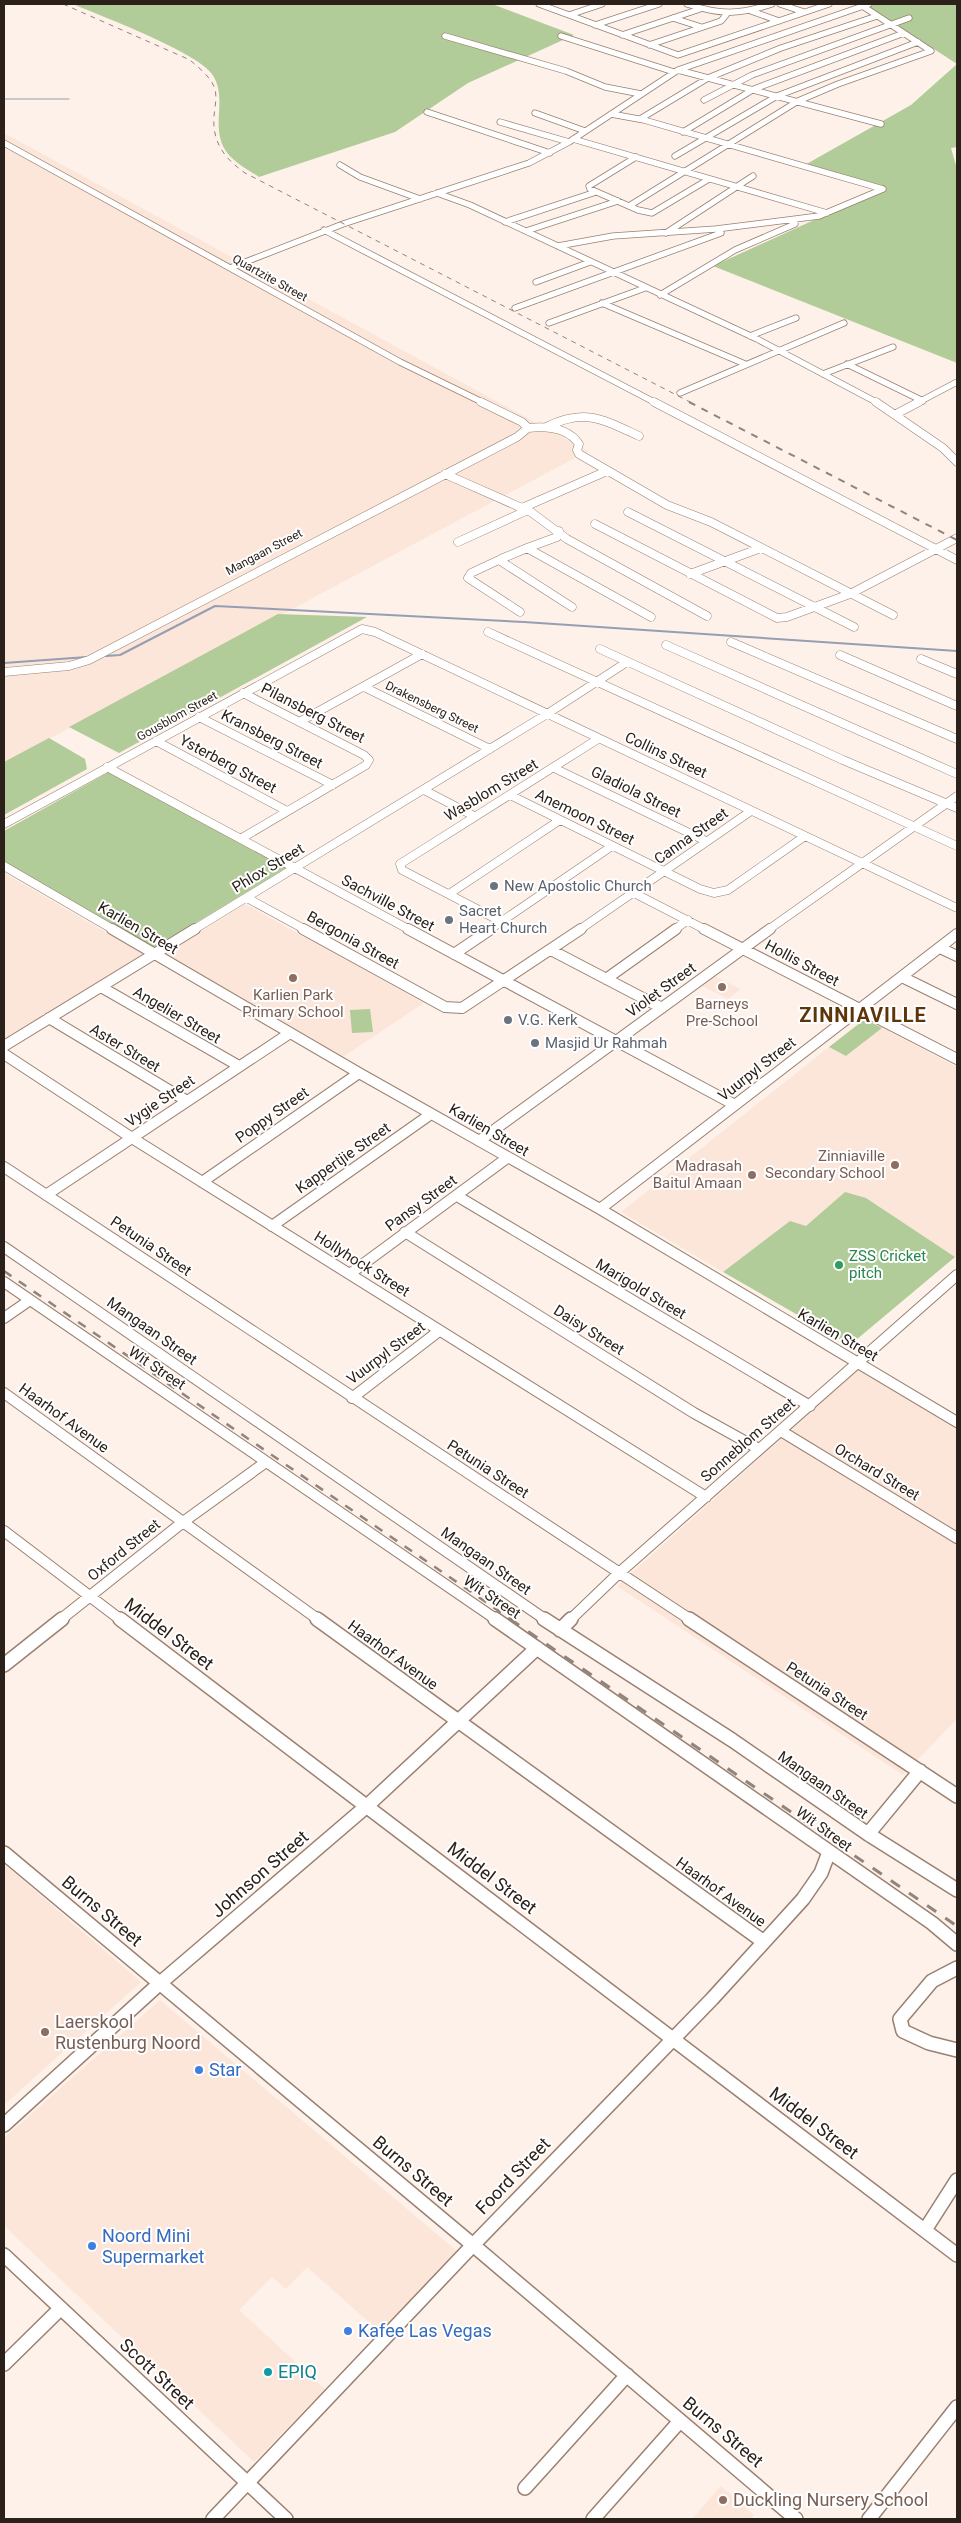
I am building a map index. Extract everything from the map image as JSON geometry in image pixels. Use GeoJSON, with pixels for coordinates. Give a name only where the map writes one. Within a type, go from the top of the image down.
{"type":"FeatureCollection","features":[{"type":"Feature","properties":{"kind":"street"},"geometry":{"type":"LineString","coordinates":[[542,4],[672,54],[681,54],[828,4]]}},
{"type":"Feature","properties":{"kind":"street"},"geometry":{"type":"LineString","coordinates":[[569,15],[602,4]]}},
{"type":"Feature","properties":{"kind":"street"},"geometry":{"type":"LineString","coordinates":[[634,4],[646,8]]}},
{"type":"Feature","properties":{"kind":"street"},"geometry":{"type":"LineString","coordinates":[[595,25],[659,4]]}},
{"type":"Feature","properties":{"kind":"street"},"geometry":{"type":"LineString","coordinates":[[687,4],[726,15],[752,11],[772,4]]}},
{"type":"Feature","properties":{"kind":"street"},"geometry":{"type":"LineString","coordinates":[[780,4],[804,12]]}},
{"type":"Feature","properties":{"kind":"street"},"geometry":{"type":"LineString","coordinates":[[230,268],[324,230],[511,169],[550,153],[676,71],[864,4],[877,16],[931,51],[838,84],[798,102],[629,206]]}},
{"type":"Feature","properties":{"kind":"street"},"geometry":{"type":"LineString","coordinates":[[622,35],[700,9]]}},
{"type":"Feature","properties":{"kind":"street"},"geometry":{"type":"LineString","coordinates":[[752,11],[779,21]]}},
{"type":"Feature","properties":{"kind":"street"},"geometry":{"type":"LineString","coordinates":[[649,45],[721,21],[726,15]]}},
{"type":"Feature","properties":{"kind":"street"},"geometry":{"type":"LineString","coordinates":[[640,119],[708,78],[782,48],[877,16]]}},
{"type":"Feature","properties":{"kind":"street"},"geometry":{"type":"LineString","coordinates":[[673,18],[701,27]]}},
{"type":"Feature","properties":{"kind":"street"},"geometry":{"type":"LineString","coordinates":[[704,100],[732,84],[909,18]]}},
{"type":"Feature","properties":{"kind":"street"},"geometry":{"type":"LineString","coordinates":[[683,132],[754,89],[904,33]]}},
{"type":"Feature","properties":{"kind":"street"},"geometry":{"type":"LineString","coordinates":[[445,36],[566,71],[605,87],[641,94]]}},
{"type":"Feature","properties":{"kind":"street"},"geometry":{"type":"LineString","coordinates":[[561,36],[676,71],[754,89],[881,124]]}},
{"type":"Feature","properties":{"kind":"street"},"geometry":{"type":"LineString","coordinates":[[675,156],[777,96],[918,42]]}},
{"type":"Feature","properties":{"kind":"street"},"geometry":{"type":"LineString","coordinates":[[426,112],[550,153]]}},
{"type":"Feature","properties":{"kind":"street"},"geometry":{"type":"LineString","coordinates":[[535,113],[585,131]]}},
{"type":"Feature","properties":{"kind":"street"},"geometry":{"type":"LineString","coordinates":[[558,246],[613,236],[666,233],[794,220],[827,213],[883,189],[640,119],[611,114]]}},
{"type":"Feature","properties":{"kind":"street"},"geometry":{"type":"LineString","coordinates":[[500,122],[636,157],[827,213]]}},
{"type":"Feature","properties":{"kind":"street","name":"Quartzite Street"},"geometry":{"type":"LineString","coordinates":[[4,143],[400,362],[522,422],[528,428]]}},
{"type":"Feature","properties":{"kind":"street"},"geometry":{"type":"LineString","coordinates":[[636,157],[589,186],[596,192],[629,206],[652,213],[709,179]]}},
{"type":"Feature","properties":{"kind":"street"},"geometry":{"type":"LineString","coordinates":[[340,166],[360,177],[420,199]]}},
{"type":"Feature","properties":{"kind":"street"},"geometry":{"type":"LineString","coordinates":[[666,233],[752,176]]}},
{"type":"Feature","properties":{"kind":"street"},"geometry":{"type":"LineString","coordinates":[[506,222],[596,192]]}},
{"type":"Feature","properties":{"kind":"street"},"geometry":{"type":"LineString","coordinates":[[437,193],[470,205],[779,350],[896,414],[956,459]]}},
{"type":"Feature","properties":{"kind":"street"},"geometry":{"type":"LineString","coordinates":[[526,232],[618,201]]}},
{"type":"Feature","properties":{"kind":"street"},"geometry":{"type":"LineString","coordinates":[[660,295],[735,250],[780,232],[794,224],[794,220]]}},
{"type":"Feature","properties":{"kind":"street"},"geometry":{"type":"LineString","coordinates":[[515,308],[722,232],[729,227]]}},
{"type":"Feature","properties":{"kind":"street"},"geometry":{"type":"LineString","coordinates":[[324,230],[957,560]]}},
{"type":"Feature","properties":{"kind":"street"},"geometry":{"type":"LineString","coordinates":[[536,282],[590,262]]}},
{"type":"Feature","properties":{"kind":"street"},"geometry":{"type":"LineString","coordinates":[[549,323],[645,288]]}},
{"type":"Feature","properties":{"kind":"street"},"geometry":{"type":"LineString","coordinates":[[602,304],[745,364]]}},
{"type":"Feature","properties":{"kind":"street"},"geometry":{"type":"LineString","coordinates":[[750,336],[796,318]]}},
{"type":"Feature","properties":{"kind":"street"},"geometry":{"type":"LineString","coordinates":[[680,393],[844,323]]}},
{"type":"Feature","properties":{"kind":"street"},"geometry":{"type":"LineString","coordinates":[[823,374],[893,347]]}},
{"type":"Feature","properties":{"kind":"street"},"geometry":{"type":"LineString","coordinates":[[847,364],[923,401]]}},
{"type":"Feature","properties":{"kind":"street"},"geometry":{"type":"LineString","coordinates":[[896,414],[956,383]]}},
{"type":"Feature","properties":{"kind":"street"},"geometry":{"type":"LineString","coordinates":[[528,428],[546,427],[568,416],[584,414],[639,436]]}},
{"type":"Feature","properties":{"kind":"street"},"geometry":{"type":"LineString","coordinates":[[546,427],[575,438],[579,444],[577,452],[667,505],[711,522],[893,615]]}},
{"type":"Feature","properties":{"kind":"street","name":"Mangaan Street"},"geometry":{"type":"LineString","coordinates":[[4,672],[69,666],[89,660],[517,436],[528,428]]}},
{"type":"Feature","properties":{"kind":"street"},"geometry":{"type":"LineString","coordinates":[[458,542],[607,471]]}},
{"type":"Feature","properties":{"kind":"street"},"geometry":{"type":"LineString","coordinates":[[445,474],[525,509],[567,539],[707,616]]}},
{"type":"Feature","properties":{"kind":"street"},"geometry":{"type":"LineString","coordinates":[[628,512],[854,627]]}},
{"type":"Feature","properties":{"kind":"street"},"geometry":{"type":"LineString","coordinates":[[595,524],[777,618],[850,594],[957,538]]}},
{"type":"Feature","properties":{"kind":"street"},"geometry":{"type":"LineString","coordinates":[[520,612],[468,578],[471,573],[501,559],[557,537],[559,532]]}},
{"type":"Feature","properties":{"kind":"street"},"geometry":{"type":"LineString","coordinates":[[527,548],[537,556],[651,617]]}},
{"type":"Feature","properties":{"kind":"street"},"geometry":{"type":"LineString","coordinates":[[690,574],[728,562],[760,548]]}},
{"type":"Feature","properties":{"kind":"street"},"geometry":{"type":"LineString","coordinates":[[501,559],[505,565],[572,607]]}},
{"type":"Feature","properties":{"kind":"street","name":"Collins Street"},"geometry":{"type":"LineString","coordinates":[[362,629],[372,631],[422,654],[957,908]]}},
{"type":"Feature","properties":{"kind":"street","name":"Gousblom Street"},"geometry":{"type":"LineString","coordinates":[[4,824],[351,633],[362,629]]}},
{"type":"Feature","properties":{"kind":"street"},"geometry":{"type":"LineString","coordinates":[[488,632],[595,683],[957,846]]}},
{"type":"Feature","properties":{"kind":"street"},"geometry":{"type":"LineString","coordinates":[[732,642],[957,739]]}},
{"type":"Feature","properties":{"kind":"street"},"geometry":{"type":"LineString","coordinates":[[666,645],[957,774]]}},
{"type":"Feature","properties":{"kind":"street"},"geometry":{"type":"LineString","coordinates":[[600,648],[843,760],[957,808]]}},
{"type":"Feature","properties":{"kind":"street"},"geometry":{"type":"LineString","coordinates":[[301,721],[422,654]]}},
{"type":"Feature","properties":{"kind":"street"},"geometry":{"type":"LineString","coordinates":[[840,655],[957,706]]}},
{"type":"Feature","properties":{"kind":"street"},"geometry":{"type":"LineString","coordinates":[[921,659],[957,674]]}},
{"type":"Feature","properties":{"kind":"street","name":"Phlox Street"},"geometry":{"type":"LineString","coordinates":[[4,1046],[424,790],[627,662]]}},
{"type":"Feature","properties":{"kind":"street","name":"Drakensberg Street"},"geometry":{"type":"LineString","coordinates":[[364,687],[490,749]]}},
{"type":"Feature","properties":{"kind":"street","name":"Pilansberg Street"},"geometry":{"type":"LineString","coordinates":[[242,838],[366,765],[367,757],[301,721],[243,693]]}},
{"type":"Feature","properties":{"kind":"street","name":"Kransberg Street"},"geometry":{"type":"LineString","coordinates":[[199,717],[333,785]]}},
{"type":"Feature","properties":{"kind":"street","name":"Wasblom Street"},"geometry":{"type":"LineString","coordinates":[[449,894],[400,867],[402,862],[598,739]]}},
{"type":"Feature","properties":{"kind":"street","name":"Ysterberg Street"},"geometry":{"type":"LineString","coordinates":[[156,741],[287,811]]}},
{"type":"Feature","properties":{"kind":"street","name":"Sachville Street"},"geometry":{"type":"LineString","coordinates":[[107,767],[735,1105]]}},
{"type":"Feature","properties":{"kind":"street","name":"Gladiola Street"},"geometry":{"type":"LineString","coordinates":[[554,768],[706,841]]}},
{"type":"Feature","properties":{"kind":"street"},"geometry":{"type":"LineString","coordinates":[[424,790],[474,816]]}},
{"type":"Feature","properties":{"kind":"street","name":"Anemoon Street"},"geometry":{"type":"LineString","coordinates":[[510,795],[700,889],[721,892],[728,890],[805,836]]}},
{"type":"Feature","properties":{"kind":"street","name":"Violet Street"},"geometry":{"type":"LineString","coordinates":[[479,1141],[743,948],[957,796]]}},
{"type":"Feature","properties":{"kind":"street","name":"Canna Street"},"geometry":{"type":"LineString","coordinates":[[445,1007],[462,1008],[551,950],[751,811]]}},
{"type":"Feature","properties":{"kind":"street"},"geometry":{"type":"LineString","coordinates":[[500,921],[449,894],[560,820]]}},
{"type":"Feature","properties":{"kind":"street"},"geometry":{"type":"LineString","coordinates":[[454,954],[612,846]]}},
{"type":"Feature","properties":{"kind":"street","name":"Karlien Street"},"geometry":{"type":"LineString","coordinates":[[4,866],[359,1074],[600,1209],[957,1422]]}},
{"type":"Feature","properties":{"kind":"street","name":"Hollis Street"},"geometry":{"type":"LineString","coordinates":[[634,893],[957,1059]]}},
{"type":"Feature","properties":{"kind":"street","name":"Bergonia Street"},"geometry":{"type":"LineString","coordinates":[[247,898],[445,1007]]}},
{"type":"Feature","properties":{"kind":"street"},"geometry":{"type":"LineString","coordinates":[[606,979],[688,920]]}},
{"type":"Feature","properties":{"kind":"street","name":"Vuurpyl Street"},"geometry":{"type":"LineString","coordinates":[[600,1209],[957,934]]}},
{"type":"Feature","properties":{"kind":"street"},"geometry":{"type":"LineString","coordinates":[[940,948],[957,956]]}},
{"type":"Feature","properties":{"kind":"street"},"geometry":{"type":"LineString","coordinates":[[551,950],[662,1008]]}},
{"type":"Feature","properties":{"kind":"street"},"geometry":{"type":"LineString","coordinates":[[902,977],[957,1004]]}},
{"type":"Feature","properties":{"kind":"street","name":"Angelier Street"},"geometry":{"type":"LineString","coordinates":[[101,987],[239,1066]]}},
{"type":"Feature","properties":{"kind":"street","name":"Aster Street"},"geometry":{"type":"LineString","coordinates":[[49,1018],[187,1101]]}},
{"type":"Feature","properties":{"kind":"street","name":"Vygie Street"},"geometry":{"type":"LineString","coordinates":[[46,1195],[290,1032]]}},
{"type":"Feature","properties":{"kind":"street","name":"Hollyhock Street"},"geometry":{"type":"LineString","coordinates":[[4,1054],[132,1138],[351,1273],[439,1332],[706,1497]]}},
{"type":"Feature","properties":{"kind":"street","name":"Poppy Street"},"geometry":{"type":"LineString","coordinates":[[202,1182],[359,1074]]}},
{"type":"Feature","properties":{"kind":"street","name":"Kappertjie Street"},"geometry":{"type":"LineString","coordinates":[[272,1226],[431,1114]]}},
{"type":"Feature","properties":{"kind":"street","name":"Pansy Street"},"geometry":{"type":"LineString","coordinates":[[351,1273],[507,1158]]}},
{"type":"Feature","properties":{"kind":"street","name":"Petunia Street"},"geometry":{"type":"LineString","coordinates":[[4,1167],[957,1796]]}},
{"type":"Feature","properties":{"kind":"street","name":"Marigold Street"},"geometry":{"type":"LineString","coordinates":[[457,1196],[810,1406]]}},
{"type":"Feature","properties":{"kind":"street","name":"Daisy Street"},"geometry":{"type":"LineString","coordinates":[[405,1232],[694,1413],[759,1449]]}},
{"type":"Feature","properties":{"kind":"street","name":"Mangaan Street"},"geometry":{"type":"LineString","coordinates":[[4,1246],[560,1630],[732,1740],[868,1834],[957,1890]]}},
{"type":"Feature","properties":{"kind":"street","name":"Sonneblom Street"},"geometry":{"type":"LineString","coordinates":[[560,1630],[619,1573],[957,1275]]}},
{"type":"Feature","properties":{"kind":"street","name":"Wit Street"},"geometry":{"type":"LineString","coordinates":[[4,1282],[537,1648],[829,1852],[857,1874],[932,1923],[957,1944]]}},
{"type":"Feature","properties":{"kind":"street"},"geometry":{"type":"LineString","coordinates":[[4,1318],[30,1300]]}},
{"type":"Feature","properties":{"kind":"street","name":"Vuurpyl Street"},"geometry":{"type":"LineString","coordinates":[[352,1398],[439,1332]]}},
{"type":"Feature","properties":{"kind":"street","name":"Haarhof Avenue"},"geometry":{"type":"LineString","coordinates":[[4,1393],[764,1942]]}},
{"type":"Feature","properties":{"kind":"street","name":"Orchard Street"},"geometry":{"type":"LineString","coordinates":[[781,1431],[957,1538]]}},
{"type":"Feature","properties":{"kind":"street","name":"Oxford Street"},"geometry":{"type":"LineString","coordinates":[[4,1665],[183,1522],[266,1462]]}},
{"type":"Feature","properties":{"kind":"street","name":"Middel Street"},"geometry":{"type":"LineString","coordinates":[[4,1531],[957,2255]]}},
{"type":"Feature","properties":{"kind":"street","name":"Johnson Street"},"geometry":{"type":"LineString","coordinates":[[4,2125],[159,1984],[368,1806],[537,1648]]}},
{"type":"Feature","properties":{"kind":"street"},"geometry":{"type":"LineString","coordinates":[[868,1834],[920,1771]]}},
{"type":"Feature","properties":{"kind":"street","name":"Foord Street"},"geometry":{"type":"LineString","coordinates":[[213,2519],[764,1942],[803,1899],[821,1873],[829,1852]]}},
{"type":"Feature","properties":{"kind":"street","name":"Burns Street"},"geometry":{"type":"LineString","coordinates":[[4,1853],[473,2245],[796,2519]]}},
{"type":"Feature","properties":{"kind":"street"},"geometry":{"type":"LineString","coordinates":[[957,1968],[932,1981],[900,2019],[903,2031],[929,2043],[957,2050]]}},
{"type":"Feature","properties":{"kind":"street"},"geometry":{"type":"LineString","coordinates":[[925,2230],[957,2180]]}},
{"type":"Feature","properties":{"kind":"street","name":"Scott Street"},"geometry":{"type":"LineString","coordinates":[[4,2255],[286,2519]]}},
{"type":"Feature","properties":{"kind":"street"},"geometry":{"type":"LineString","coordinates":[[4,2364],[60,2309]]}},
{"type":"Feature","properties":{"kind":"street"},"geometry":{"type":"LineString","coordinates":[[525,2488],[627,2375]]}},
{"type":"Feature","properties":{"kind":"street"},"geometry":{"type":"LineString","coordinates":[[869,2519],[957,2407]]}},
{"type":"Feature","properties":{"kind":"street"},"geometry":{"type":"LineString","coordinates":[[593,2519],[680,2421]]}},
{"type":"Feature","properties":{"kind":"shaded area"},"geometry":{"type":"Polygon","coordinates":[[[4,133],[588,451],[4,763],[4,133]]]}},
{"type":"Feature","properties":{"kind":"shaded area"},"geometry":{"type":"Polygon","coordinates":[[[4,873],[145,955],[4,1040],[4,873]]]}},
{"type":"Feature","properties":{"kind":"shaded area","name":"Karlien Park Primary School"},"geometry":{"type":"Polygon","coordinates":[[[245,904],[424,1003],[343,1057],[163,953],[245,904]]]}},
{"type":"Feature","properties":{"kind":"shaded area","name":"Barneys Pre-School"},"geometry":{"type":"Polygon","coordinates":[[[715,976],[741,989],[728,999],[702,986],[715,976]]]}},
{"type":"Feature","properties":{"kind":"shaded area"},"geometry":{"type":"Polygon","coordinates":[[[882,1028],[957,1067],[957,1255],[955,1257],[866,1198],[805,1226],[790,1221],[723,1272],[621,1212],[829,1047],[847,1056],[882,1028]]]}},
{"type":"Feature","properties":{"kind":"shaded area"},"geometry":{"type":"Polygon","coordinates":[[[858,1370],[957,1429],[957,1719],[903,1775],[617,1586],[858,1370]]]}},
{"type":"Feature","properties":{"kind":"shaded area","name":"Laerskool Rustenburg Noord"},"geometry":{"type":"Polygon","coordinates":[[[4,1864],[141,1982],[4,2105],[4,1864]]]}},
{"type":"Feature","properties":{"kind":"shaded area"},"geometry":{"type":"Polygon","coordinates":[[[160,2000],[458,2252],[380,2332],[307,2267],[286,2289],[272,2277],[239,2310],[325,2389],[254,2462],[4,2226],[4,2138],[160,2000]]]}},
{"type":"Feature","properties":{"kind":"shaded area","name":"Duckling Nursery School"},"geometry":{"type":"Polygon","coordinates":[[[721,2486],[754,2515],[750,2519],[692,2519],[721,2486]]]}},
{"type":"Feature","properties":{"kind":"green space"},"geometry":{"type":"Polygon","coordinates":[[[73,4],[492,4],[574,35],[468,83],[395,132],[259,177],[235,161],[224,148],[219,130],[219,92],[212,74],[187,55],[168,45],[73,4]]]}},
{"type":"Feature","properties":{"kind":"green space"},"geometry":{"type":"Polygon","coordinates":[[[957,4],[957,64],[866,5],[957,4]]]}},
{"type":"Feature","properties":{"kind":"green space"},"geometry":{"type":"Polygon","coordinates":[[[957,64],[957,147],[951,148],[957,169],[957,363],[713,266],[882,189],[803,166],[911,105],[957,64]]]}},
{"type":"Feature","properties":{"kind":"green space"},"geometry":{"type":"Polygon","coordinates":[[[278,614],[367,617],[119,753],[69,727],[278,614]]]}},
{"type":"Feature","properties":{"kind":"green space"},"geometry":{"type":"Polygon","coordinates":[[[49,738],[85,759],[87,769],[4,815],[4,762],[49,738]]]}},
{"type":"Feature","properties":{"kind":"green space"},"geometry":{"type":"Polygon","coordinates":[[[109,772],[286,868],[153,949],[4,862],[4,831],[109,772]]]}},
{"type":"Feature","properties":{"kind":"green space"},"geometry":{"type":"Polygon","coordinates":[[[370,1009],[373,1032],[352,1033],[350,1010],[370,1009]]]}},
{"type":"Feature","properties":{"kind":"green space"},"geometry":{"type":"Polygon","coordinates":[[[865,1019],[882,1028],[846,1056],[829,1047],[865,1019]]]}},
{"type":"Feature","properties":{"kind":"green space","name":"ZSS Cricket pitch"},"geometry":{"type":"Polygon","coordinates":[[[845,1192],[866,1198],[955,1257],[850,1345],[723,1272],[790,1221],[806,1226],[845,1192]]]}},
{"type":"Feature","properties":{"kind":"waterway"},"geometry":{"type":"LineString","coordinates":[[4,99],[69,99]]}},
{"type":"Feature","properties":{"kind":"waterway"},"geometry":{"type":"LineString","coordinates":[[106,656],[120,655],[215,606],[524,622],[957,651]]}},
{"type":"Feature","properties":{"kind":"waterway"},"geometry":{"type":"LineString","coordinates":[[4,663],[87,657]]}},
{"type":"Feature","properties":{"kind":"railway"},"geometry":{"type":"LineString","coordinates":[[63,4],[190,60],[201,70],[211,81],[215,89],[214,125],[217,142],[225,155],[245,173],[692,403]]}},
{"type":"Feature","properties":{"kind":"railway"},"geometry":{"type":"LineString","coordinates":[[689,402],[957,540]]}},
{"type":"Feature","properties":{"kind":"railway"},"geometry":{"type":"LineString","coordinates":[[4,1271],[512,1620]]}},
{"type":"Feature","properties":{"kind":"railway"},"geometry":{"type":"LineString","coordinates":[[510,1619],[957,1926]]}},
{"type":"Feature","properties":{"kind":"place","name":"New Apostolic Church"},"geometry":{"type":"Point","coordinates":[494,886]}},
{"type":"Feature","properties":{"kind":"place","name":"Sacret Heart Church"},"geometry":{"type":"Point","coordinates":[449,920]}},
{"type":"Feature","properties":{"kind":"place","name":"Karlien Park Primary School"},"geometry":{"type":"Point","coordinates":[293,978]}},
{"type":"Feature","properties":{"kind":"place","name":"Barneys Pre-School"},"geometry":{"type":"Point","coordinates":[722,987]}},
{"type":"Feature","properties":{"kind":"place","name":"V.G. Kerk"},"geometry":{"type":"Point","coordinates":[508,1020]}},
{"type":"Feature","properties":{"kind":"place","name":"Masjid Ur Rahmah"},"geometry":{"type":"Point","coordinates":[535,1043]}},
{"type":"Feature","properties":{"kind":"place","name":"Zinniaville Secondary School"},"geometry":{"type":"Point","coordinates":[895,1165]}},
{"type":"Feature","properties":{"kind":"place","name":"Madrasah Baitul Amaan"},"geometry":{"type":"Point","coordinates":[752,1175]}},
{"type":"Feature","properties":{"kind":"place","name":"ZSS Cricket pitch"},"geometry":{"type":"Point","coordinates":[839,1265]}},
{"type":"Feature","properties":{"kind":"place","name":"Laerskool Rustenburg Noord"},"geometry":{"type":"Point","coordinates":[45,2032]}},
{"type":"Feature","properties":{"kind":"place","name":"Star"},"geometry":{"type":"Point","coordinates":[199,2070]}},
{"type":"Feature","properties":{"kind":"place","name":"Noord Mini Supermarket"},"geometry":{"type":"Point","coordinates":[92,2246]}},
{"type":"Feature","properties":{"kind":"place","name":"Kafee Las Vegas"},"geometry":{"type":"Point","coordinates":[348,2331]}},
{"type":"Feature","properties":{"kind":"place","name":"EPIQ"},"geometry":{"type":"Point","coordinates":[268,2372]}},
{"type":"Feature","properties":{"kind":"place","name":"Duckling Nursery School"},"geometry":{"type":"Point","coordinates":[723,2500]}},
{"type":"Feature","properties":{"kind":"district","name":"ZINNIAVILLE"},"geometry":{"type":"Point","coordinates":[863,1015]}}]}
